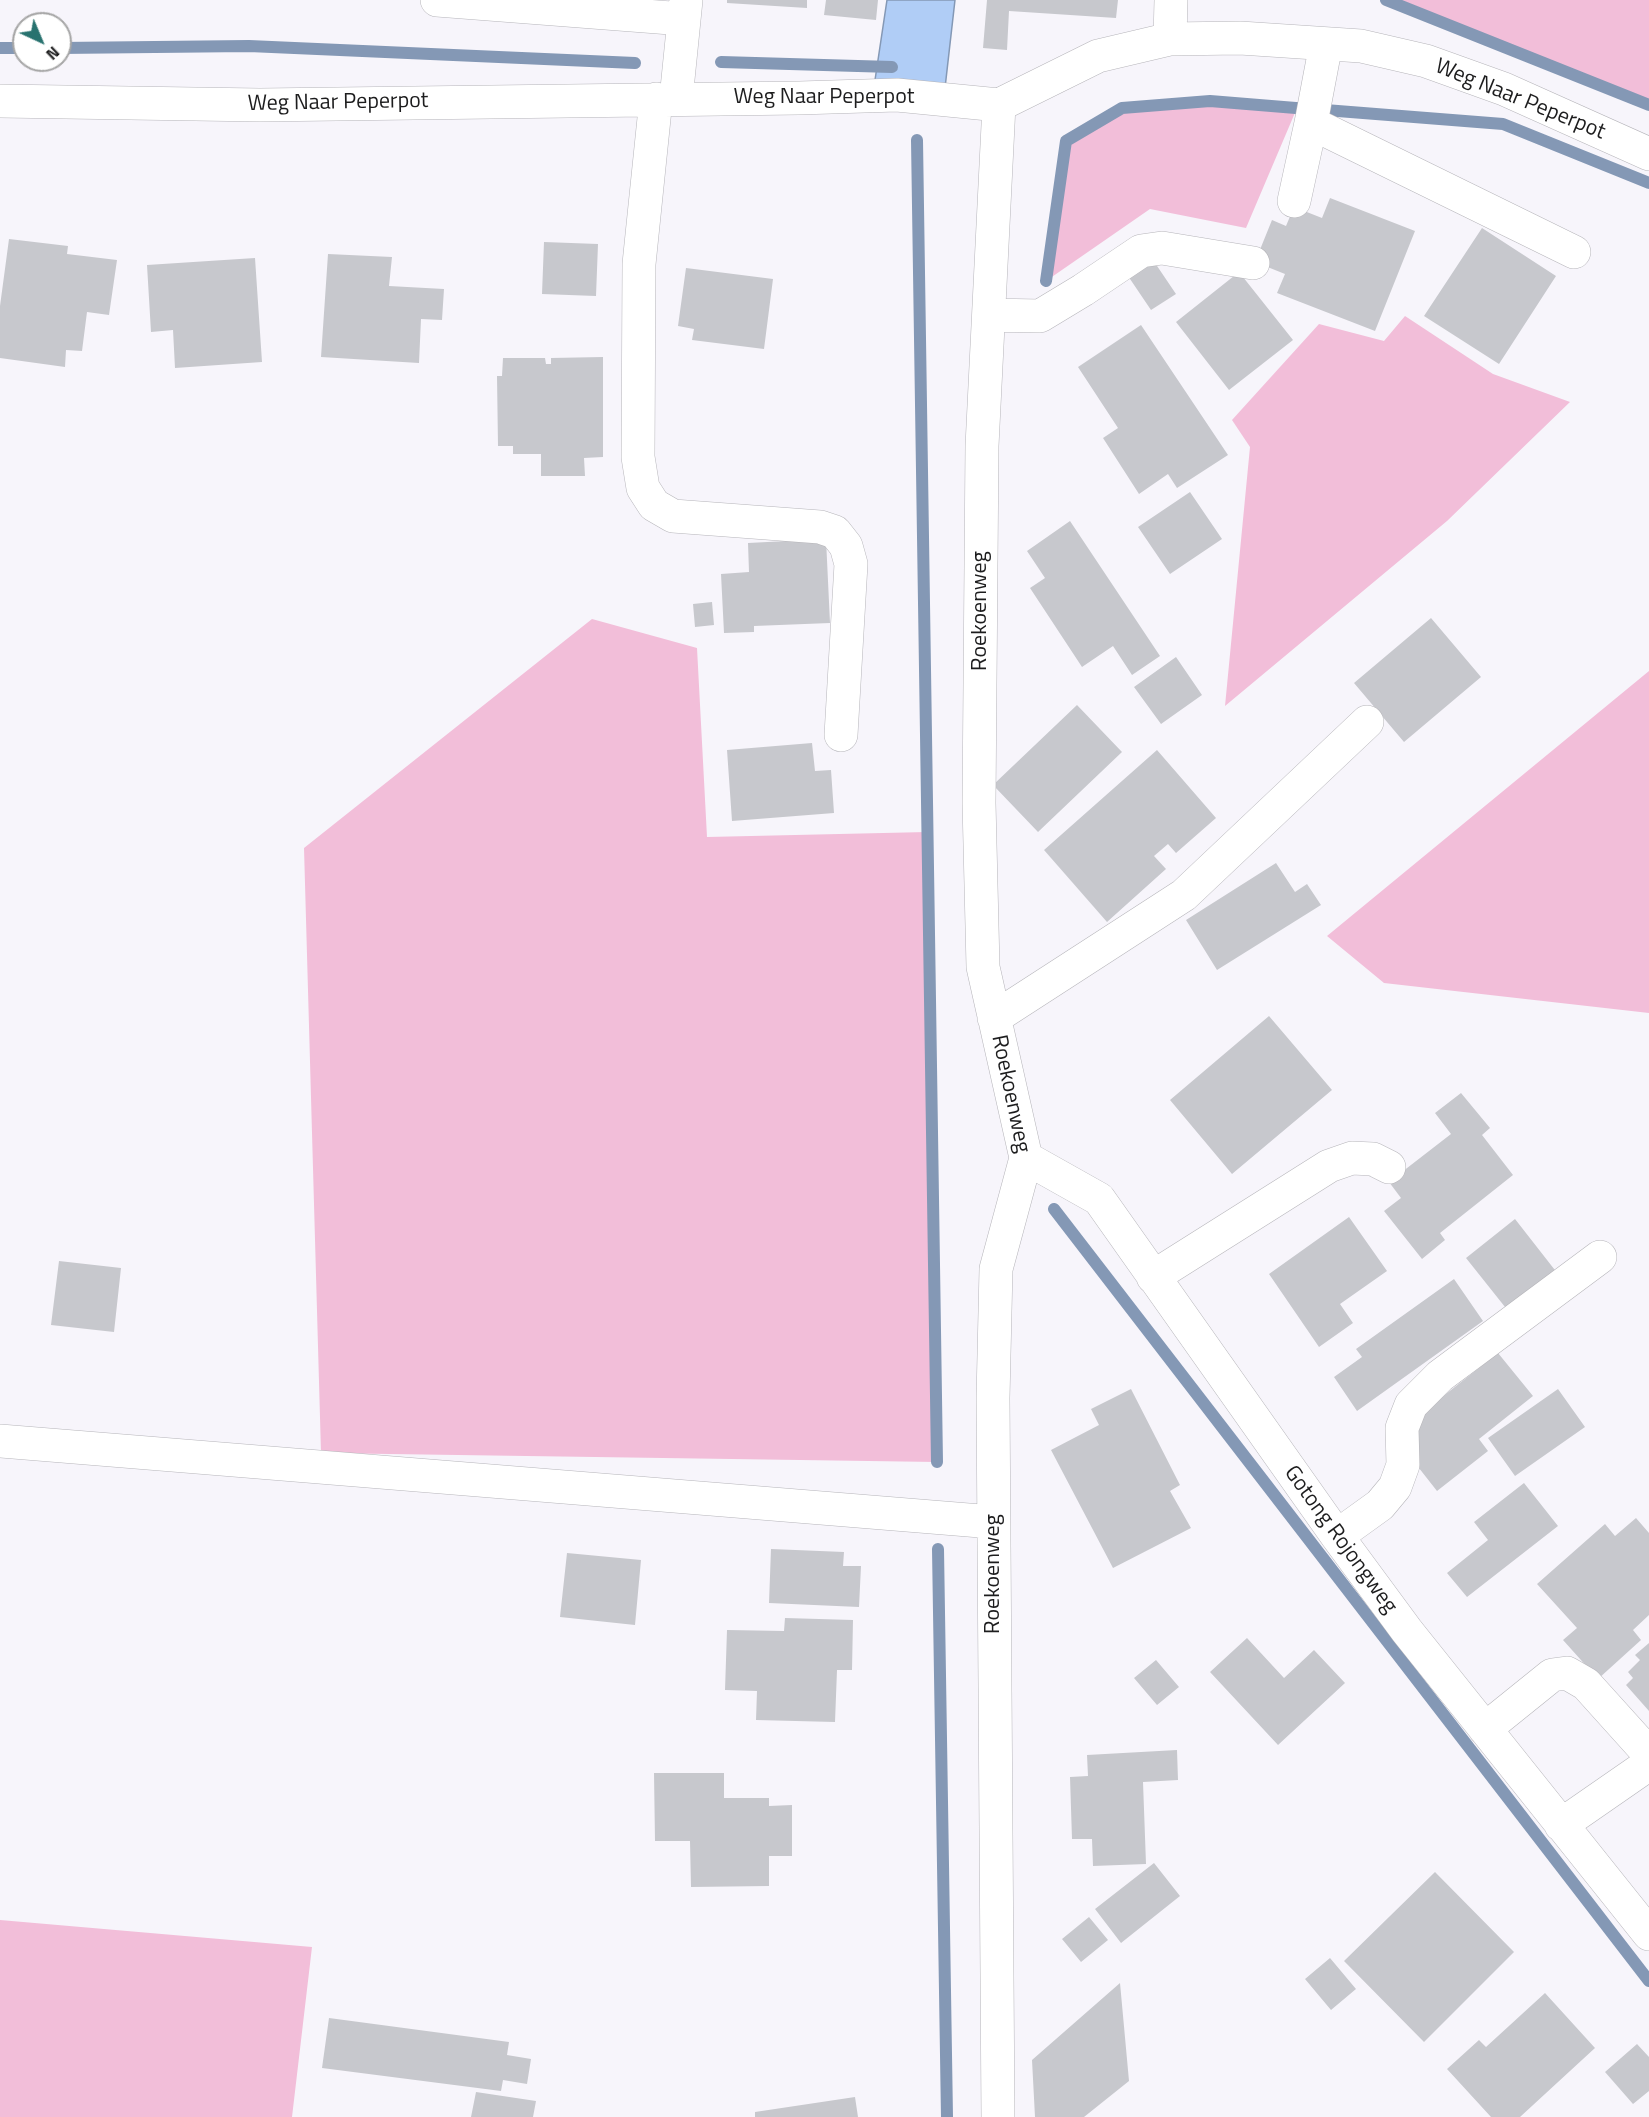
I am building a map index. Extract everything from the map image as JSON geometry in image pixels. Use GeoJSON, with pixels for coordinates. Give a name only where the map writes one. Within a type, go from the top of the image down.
{"type":"FeatureCollection","features":[{"type":"Feature","properties":{"kind":"street"},"geometry":{"type":"LineString","coordinates":[[437,0],[685,9],[666,99],[639,264],[638,457],[644,488],[654,505],[673,516],[820,527],[835,532],[846,546],[851,564],[841,735]]}},
{"type":"Feature","properties":{"kind":"street"},"geometry":{"type":"LineString","coordinates":[[1170,39],[1172,0]]}},
{"type":"Feature","properties":{"kind":"street","name":"Weg Naar Peperpot"},"geometry":{"type":"LineString","coordinates":[[0,101],[260,105],[799,98],[897,94],[999,105],[1098,56],[1170,39],[1240,38],[1361,46],[1426,61],[1504,89],[1649,154]]}},
{"type":"Feature","properties":{"kind":"street"},"geometry":{"type":"LineString","coordinates":[[1294,201],[1326,44]]}},
{"type":"Feature","properties":{"kind":"street","name":"Roekoenweg"},"geometry":{"type":"LineString","coordinates":[[998,2117],[993,1522],[996,1269],[1026,1158],[983,967],[979,803],[982,446],[999,105]]}},
{"type":"Feature","properties":{"kind":"street"},"geometry":{"type":"LineString","coordinates":[[1311,123],[1574,252]]}},
{"type":"Feature","properties":{"kind":"street"},"geometry":{"type":"LineString","coordinates":[[988,315],[1040,316],[1141,251],[1162,248],[1253,262]]}},
{"type":"Feature","properties":{"kind":"street"},"geometry":{"type":"LineString","coordinates":[[994,1018],[1184,895],[1367,722]]}},
{"type":"Feature","properties":{"kind":"street","name":"Gotong Rojongweg"},"geometry":{"type":"LineString","coordinates":[[1026,1158],[1099,1199],[1336,1536],[1407,1631],[1649,1934]]}},
{"type":"Feature","properties":{"kind":"street"},"geometry":{"type":"LineString","coordinates":[[1154,1277],[1329,1166],[1352,1158],[1373,1159],[1389,1167]]}},
{"type":"Feature","properties":{"kind":"street"},"geometry":{"type":"LineString","coordinates":[[1336,1536],[1380,1505],[1395,1487],[1403,1465],[1402,1428],[1411,1405],[1440,1376],[1600,1257]]}},
{"type":"Feature","properties":{"kind":"street"},"geometry":{"type":"LineString","coordinates":[[0,1441],[993,1522]]}},
{"type":"Feature","properties":{"kind":"street"},"geometry":{"type":"LineString","coordinates":[[1485,1729],[1552,1675],[1567,1673],[1586,1684],[1649,1754]]}},
{"type":"Feature","properties":{"kind":"street"},"geometry":{"type":"LineString","coordinates":[[1562,1825],[1649,1764]]}},
{"type":"Feature","properties":{"kind":"shaded area"},"geometry":{"type":"Polygon","coordinates":[[[1386,0],[1649,0],[1649,105],[1543,61],[1386,0]]]}},
{"type":"Feature","properties":{"kind":"shaded area"},"geometry":{"type":"Polygon","coordinates":[[[1210,101],[1297,108],[1246,228],[1150,209],[1046,281],[1066,141],[1122,108],[1210,101]]]}},
{"type":"Feature","properties":{"kind":"shaded area"},"geometry":{"type":"Polygon","coordinates":[[[1405,316],[1493,374],[1570,402],[1447,521],[1225,706],[1250,447],[1232,420],[1319,324],[1384,341],[1405,316]]]}},
{"type":"Feature","properties":{"kind":"shaded area"},"geometry":{"type":"Polygon","coordinates":[[[592,619],[697,648],[707,837],[927,832],[937,1462],[321,1453],[304,848],[592,619]]]}},
{"type":"Feature","properties":{"kind":"shaded area"},"geometry":{"type":"Polygon","coordinates":[[[1649,671],[1649,1013],[1384,983],[1327,936],[1649,671]]]}},
{"type":"Feature","properties":{"kind":"shaded area"},"geometry":{"type":"Polygon","coordinates":[[[0,1920],[312,1947],[292,2117],[0,2117],[0,1920]]]}},
{"type":"Feature","properties":{"kind":"water"},"geometry":{"type":"Polygon","coordinates":[[[887,0],[955,0],[945,88],[875,80],[887,0]]]}},
{"type":"Feature","properties":{"kind":"building"},"geometry":{"type":"Polygon","coordinates":[[[727,0],[807,0],[807,8],[727,3],[727,0]]]}},
{"type":"Feature","properties":{"kind":"building"},"geometry":{"type":"Polygon","coordinates":[[[826,0],[878,0],[876,20],[824,15],[826,0]]]}},
{"type":"Feature","properties":{"kind":"building"},"geometry":{"type":"Polygon","coordinates":[[[987,0],[1118,0],[1116,18],[1009,11],[1007,50],[983,48],[987,0]]]}},
{"type":"Feature","properties":{"kind":"building"},"geometry":{"type":"Polygon","coordinates":[[[1330,198],[1415,231],[1375,331],[1277,293],[1285,274],[1255,262],[1272,220],[1286,226],[1294,207],[1322,218],[1330,198]]]}},
{"type":"Feature","properties":{"kind":"building"},"geometry":{"type":"Polygon","coordinates":[[[1482,228],[1556,276],[1499,364],[1424,316],[1482,228]]]}},
{"type":"Feature","properties":{"kind":"building"},"geometry":{"type":"Polygon","coordinates":[[[9,239],[68,246],[67,254],[117,260],[109,315],[87,312],[82,351],[66,350],[65,367],[0,358],[0,306],[9,239]]]}},
{"type":"Feature","properties":{"kind":"building"},"geometry":{"type":"Polygon","coordinates":[[[544,242],[598,244],[596,296],[542,294],[544,242]]]}},
{"type":"Feature","properties":{"kind":"building"},"geometry":{"type":"Polygon","coordinates":[[[328,254],[392,257],[389,286],[444,289],[442,320],[421,319],[419,363],[321,357],[328,254]]]}},
{"type":"Feature","properties":{"kind":"building"},"geometry":{"type":"Polygon","coordinates":[[[255,258],[262,362],[175,368],[173,330],[151,332],[147,265],[255,258]]]}},
{"type":"Feature","properties":{"kind":"building"},"geometry":{"type":"Polygon","coordinates":[[[1153,260],[1176,294],[1151,310],[1128,276],[1153,260]]]}},
{"type":"Feature","properties":{"kind":"building"},"geometry":{"type":"Polygon","coordinates":[[[686,268],[773,279],[764,349],[692,340],[694,329],[678,326],[686,268]]]}},
{"type":"Feature","properties":{"kind":"building"},"geometry":{"type":"Polygon","coordinates":[[[1239,272],[1293,340],[1229,390],[1176,322],[1239,272]]]}},
{"type":"Feature","properties":{"kind":"building"},"geometry":{"type":"Polygon","coordinates":[[[1141,325],[1228,455],[1177,488],[1168,474],[1139,494],[1103,438],[1118,428],[1078,367],[1141,325]]]}},
{"type":"Feature","properties":{"kind":"building"},"geometry":{"type":"Polygon","coordinates":[[[603,357],[603,457],[584,458],[585,476],[541,476],[541,454],[513,454],[513,446],[498,446],[497,376],[502,376],[503,358],[545,358],[546,364],[551,364],[551,358],[603,357]]]}},
{"type":"Feature","properties":{"kind":"building"},"geometry":{"type":"Polygon","coordinates":[[[1190,492],[1222,539],[1170,574],[1138,527],[1190,492]]]}},
{"type":"Feature","properties":{"kind":"building"},"geometry":{"type":"Polygon","coordinates":[[[1070,521],[1160,656],[1132,675],[1113,646],[1082,667],[1030,588],[1045,578],[1027,551],[1070,521]]]}},
{"type":"Feature","properties":{"kind":"building"},"geometry":{"type":"Polygon","coordinates":[[[826,539],[830,623],[754,626],[754,632],[724,633],[721,574],[749,572],[748,543],[826,539]]]}},
{"type":"Feature","properties":{"kind":"building"},"geometry":{"type":"Polygon","coordinates":[[[712,602],[714,625],[695,627],[693,604],[712,602]]]}},
{"type":"Feature","properties":{"kind":"building"},"geometry":{"type":"Polygon","coordinates":[[[1431,618],[1481,677],[1404,742],[1354,683],[1431,618]]]}},
{"type":"Feature","properties":{"kind":"building"},"geometry":{"type":"Polygon","coordinates":[[[1176,657],[1202,695],[1161,724],[1134,687],[1176,657]]]}},
{"type":"Feature","properties":{"kind":"building"},"geometry":{"type":"Polygon","coordinates":[[[1077,705],[1122,752],[1038,832],[993,785],[1077,705]]]}},
{"type":"Feature","properties":{"kind":"building"},"geometry":{"type":"Polygon","coordinates":[[[812,743],[815,771],[831,770],[834,813],[732,821],[727,750],[812,743]]]}},
{"type":"Feature","properties":{"kind":"building"},"geometry":{"type":"Polygon","coordinates":[[[1157,750],[1216,818],[1176,853],[1168,844],[1154,856],[1166,869],[1107,922],[1044,850],[1157,750]]]}},
{"type":"Feature","properties":{"kind":"building"},"geometry":{"type":"Polygon","coordinates":[[[1276,863],[1295,892],[1307,884],[1321,905],[1217,970],[1186,920],[1276,863]]]}},
{"type":"Feature","properties":{"kind":"building"},"geometry":{"type":"Polygon","coordinates":[[[1269,1016],[1332,1090],[1232,1174],[1170,1100],[1269,1016]]]}},
{"type":"Feature","properties":{"kind":"building"},"geometry":{"type":"Polygon","coordinates":[[[1461,1093],[1490,1128],[1482,1135],[1513,1175],[1440,1233],[1445,1240],[1422,1259],[1384,1211],[1401,1198],[1389,1182],[1451,1134],[1435,1113],[1461,1093]]]}},
{"type":"Feature","properties":{"kind":"building"},"geometry":{"type":"Polygon","coordinates":[[[1349,1217],[1387,1271],[1340,1304],[1353,1323],[1319,1347],[1269,1274],[1349,1217]]]}},
{"type":"Feature","properties":{"kind":"building"},"geometry":{"type":"Polygon","coordinates":[[[1515,1219],[1558,1274],[1509,1312],[1466,1258],[1515,1219]]]}},
{"type":"Feature","properties":{"kind":"building"},"geometry":{"type":"Polygon","coordinates":[[[59,1261],[121,1268],[114,1332],[51,1325],[59,1261]]]}},
{"type":"Feature","properties":{"kind":"building"},"geometry":{"type":"Polygon","coordinates":[[[1454,1279],[1483,1321],[1357,1411],[1334,1377],[1362,1357],[1356,1349],[1454,1279]]]}},
{"type":"Feature","properties":{"kind":"building"},"geometry":{"type":"Polygon","coordinates":[[[1498,1353],[1533,1396],[1479,1439],[1488,1451],[1437,1491],[1404,1449],[1404,1427],[1498,1353]]]}},
{"type":"Feature","properties":{"kind":"building"},"geometry":{"type":"Polygon","coordinates":[[[1131,1389],[1180,1485],[1170,1491],[1191,1528],[1113,1568],[1051,1450],[1099,1425],[1091,1409],[1131,1389]]]}},
{"type":"Feature","properties":{"kind":"building"},"geometry":{"type":"Polygon","coordinates":[[[1558,1389],[1585,1427],[1515,1476],[1488,1438],[1558,1389]]]}},
{"type":"Feature","properties":{"kind":"building"},"geometry":{"type":"Polygon","coordinates":[[[1524,1483],[1558,1526],[1467,1597],[1447,1573],[1488,1540],[1474,1522],[1524,1483]]]}},
{"type":"Feature","properties":{"kind":"building"},"geometry":{"type":"Polygon","coordinates":[[[1636,1518],[1649,1533],[1649,1615],[1633,1630],[1641,1640],[1598,1679],[1563,1640],[1577,1628],[1537,1584],[1605,1524],[1615,1536],[1636,1518]]]}},
{"type":"Feature","properties":{"kind":"building"},"geometry":{"type":"Polygon","coordinates":[[[771,1549],[844,1552],[843,1566],[861,1566],[859,1607],[769,1603],[771,1549]]]}},
{"type":"Feature","properties":{"kind":"building"},"geometry":{"type":"Polygon","coordinates":[[[567,1553],[641,1560],[635,1625],[560,1617],[567,1553]]]}},
{"type":"Feature","properties":{"kind":"building"},"geometry":{"type":"Polygon","coordinates":[[[785,1618],[853,1620],[852,1670],[837,1670],[835,1722],[756,1720],[757,1691],[725,1690],[727,1630],[784,1631],[785,1618]]]}},
{"type":"Feature","properties":{"kind":"building"},"geometry":{"type":"Polygon","coordinates":[[[1247,1638],[1284,1678],[1314,1650],[1345,1683],[1278,1745],[1210,1672],[1247,1638]]]}},
{"type":"Feature","properties":{"kind":"building"},"geometry":{"type":"Polygon","coordinates":[[[1649,1643],[1649,1711],[1626,1685],[1633,1678],[1628,1672],[1640,1660],[1635,1655],[1649,1643]]]}},
{"type":"Feature","properties":{"kind":"building"},"geometry":{"type":"Polygon","coordinates":[[[1156,1660],[1179,1687],[1157,1705],[1134,1678],[1156,1660]]]}},
{"type":"Feature","properties":{"kind":"building"},"geometry":{"type":"Polygon","coordinates":[[[1177,1750],[1178,1780],[1143,1782],[1146,1864],[1093,1866],[1092,1839],[1072,1839],[1070,1777],[1088,1776],[1087,1755],[1177,1750]]]}},
{"type":"Feature","properties":{"kind":"building"},"geometry":{"type":"Polygon","coordinates":[[[654,1773],[724,1773],[724,1798],[769,1798],[769,1806],[792,1805],[792,1856],[769,1856],[769,1886],[691,1887],[690,1841],[655,1841],[654,1773]]]}},
{"type":"Feature","properties":{"kind":"building"},"geometry":{"type":"Polygon","coordinates":[[[1154,1863],[1180,1896],[1121,1943],[1095,1909],[1154,1863]]]}},
{"type":"Feature","properties":{"kind":"building"},"geometry":{"type":"Polygon","coordinates":[[[1435,1872],[1514,1952],[1424,2042],[1344,1961],[1435,1872]]]}},
{"type":"Feature","properties":{"kind":"building"},"geometry":{"type":"Polygon","coordinates":[[[1089,1917],[1108,1940],[1081,1962],[1062,1939],[1089,1917]]]}},
{"type":"Feature","properties":{"kind":"building"},"geometry":{"type":"Polygon","coordinates":[[[1330,1958],[1356,1989],[1331,2010],[1305,1979],[1330,1958]]]}},
{"type":"Feature","properties":{"kind":"building"},"geometry":{"type":"Polygon","coordinates":[[[1120,1983],[1129,2081],[1084,2117],[1035,2117],[1032,2060],[1120,1983]]]}},
{"type":"Feature","properties":{"kind":"building"},"geometry":{"type":"Polygon","coordinates":[[[1545,1993],[1595,2048],[1520,2117],[1491,2117],[1447,2069],[1479,2040],[1486,2047],[1545,1993]]]}},
{"type":"Feature","properties":{"kind":"building"},"geometry":{"type":"Polygon","coordinates":[[[329,2018],[509,2042],[507,2055],[531,2059],[527,2084],[503,2080],[501,2091],[322,2068],[329,2018]]]}},
{"type":"Feature","properties":{"kind":"building"},"geometry":{"type":"Polygon","coordinates":[[[1637,2044],[1649,2057],[1649,2091],[1633,2104],[1605,2072],[1637,2044]]]}},
{"type":"Feature","properties":{"kind":"building"},"geometry":{"type":"Polygon","coordinates":[[[476,2092],[536,2101],[533,2117],[471,2117],[476,2092]]]}},
{"type":"Feature","properties":{"kind":"building"},"geometry":{"type":"Polygon","coordinates":[[[855,2097],[858,2117],[755,2117],[755,2112],[855,2097]]]}},
{"type":"Feature","properties":{"kind":"waterway"},"geometry":{"type":"LineString","coordinates":[[1386,0],[1649,105]]}},
{"type":"Feature","properties":{"kind":"waterway"},"geometry":{"type":"LineString","coordinates":[[72,48],[249,46],[635,63]]}},
{"type":"Feature","properties":{"kind":"waterway"},"geometry":{"type":"LineString","coordinates":[[0,48],[12,48]]}},
{"type":"Feature","properties":{"kind":"waterway"},"geometry":{"type":"LineString","coordinates":[[721,62],[892,67]]}},
{"type":"Feature","properties":{"kind":"waterway"},"geometry":{"type":"LineString","coordinates":[[1046,281],[1066,141],[1122,108],[1210,101],[1308,109]]}},
{"type":"Feature","properties":{"kind":"waterway"},"geometry":{"type":"LineString","coordinates":[[1325,110],[1503,124],[1649,183]]}},
{"type":"Feature","properties":{"kind":"waterway"},"geometry":{"type":"LineString","coordinates":[[917,140],[937,1462]]}},
{"type":"Feature","properties":{"kind":"waterway"},"geometry":{"type":"LineString","coordinates":[[1054,1209],[1649,1981]]}},
{"type":"Feature","properties":{"kind":"waterway"},"geometry":{"type":"LineString","coordinates":[[938,1549],[947,2117]]}}]}
